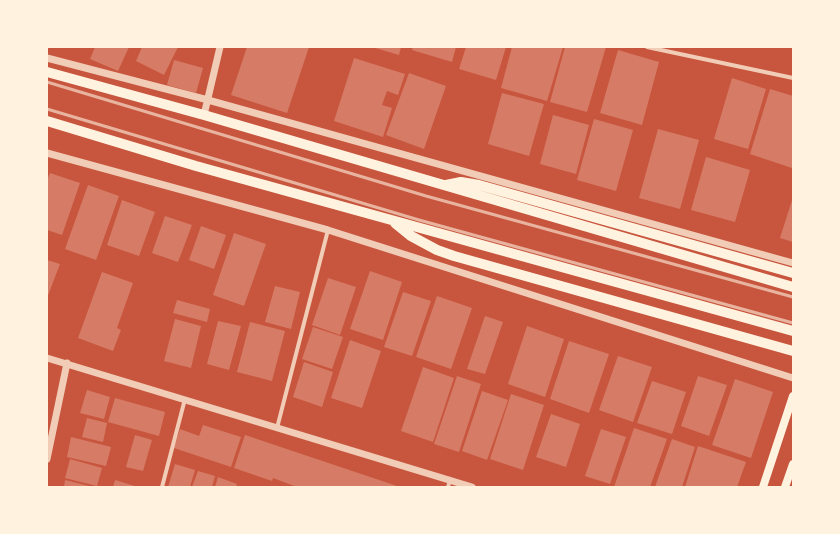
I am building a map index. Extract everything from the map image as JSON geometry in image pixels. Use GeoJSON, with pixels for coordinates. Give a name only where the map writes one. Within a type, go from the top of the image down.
{"type":"FeatureCollection","features":[{"type":"Feature","properties":{"kind":"main road"},"geometry":{"type":"LineString","coordinates":[[47,72],[204,115],[793,287]]}},
{"type":"Feature","properties":{"kind":"main road"},"geometry":{"type":"LineString","coordinates":[[47,121],[196,166],[793,331]]}},
{"type":"Feature","properties":{"kind":"main road"},"geometry":{"type":"LineString","coordinates":[[445,186],[460,182],[478,185],[793,273]]}},
{"type":"Feature","properties":{"kind":"main road"},"geometry":{"type":"LineString","coordinates":[[390,220],[411,236],[437,250],[488,266],[793,351]]}},
{"type":"Feature","properties":{"kind":"main road"},"geometry":{"type":"LineString","coordinates":[[763,487],[793,396]]}},
{"type":"Feature","properties":{"kind":"main road"},"geometry":{"type":"LineString","coordinates":[[785,487],[793,464]]}},
{"type":"Feature","properties":{"kind":"street"},"geometry":{"type":"LineString","coordinates":[[204,115],[220,47]]}},
{"type":"Feature","properties":{"kind":"street"},"geometry":{"type":"LineString","coordinates":[[647,47],[793,78]]}},
{"type":"Feature","properties":{"kind":"street"},"geometry":{"type":"LineString","coordinates":[[47,58],[208,100],[793,263]]}},
{"type":"Feature","properties":{"kind":"street"},"geometry":{"type":"LineString","coordinates":[[47,153],[328,230],[793,378]]}},
{"type":"Feature","properties":{"kind":"street"},"geometry":{"type":"LineString","coordinates":[[277,428],[328,230]]}},
{"type":"Feature","properties":{"kind":"street"},"geometry":{"type":"LineString","coordinates":[[47,358],[277,428],[449,484],[472,487]]}},
{"type":"Feature","properties":{"kind":"street"},"geometry":{"type":"LineString","coordinates":[[47,459],[67,363]]}},
{"type":"Feature","properties":{"kind":"street"},"geometry":{"type":"LineString","coordinates":[[162,487],[184,399]]}},
{"type":"Feature","properties":{"kind":"building"},"geometry":{"type":"Polygon","coordinates":[[[95,47],[129,47],[118,71],[90,59],[95,47]]]}},
{"type":"Feature","properties":{"kind":"building"},"geometry":{"type":"Polygon","coordinates":[[[142,47],[178,47],[164,75],[136,61],[142,47]]]}},
{"type":"Feature","properties":{"kind":"building"},"geometry":{"type":"Polygon","coordinates":[[[247,47],[309,47],[287,113],[231,95],[247,47]]]}},
{"type":"Feature","properties":{"kind":"building"},"geometry":{"type":"Polygon","coordinates":[[[372,47],[401,47],[399,55],[372,47]]]}},
{"type":"Feature","properties":{"kind":"building"},"geometry":{"type":"Polygon","coordinates":[[[413,47],[456,47],[452,62],[412,50],[413,47]]]}},
{"type":"Feature","properties":{"kind":"building"},"geometry":{"type":"Polygon","coordinates":[[[466,47],[506,47],[496,80],[459,69],[466,47]]]}},
{"type":"Feature","properties":{"kind":"building"},"geometry":{"type":"Polygon","coordinates":[[[512,47],[563,47],[547,101],[501,88],[512,47]]]}},
{"type":"Feature","properties":{"kind":"building"},"geometry":{"type":"Polygon","coordinates":[[[565,47],[606,47],[587,112],[550,102],[565,47]]]}},
{"type":"Feature","properties":{"kind":"building"},"geometry":{"type":"Polygon","coordinates":[[[618,50],[659,62],[642,125],[600,113],[618,50]]]}},
{"type":"Feature","properties":{"kind":"building"},"geometry":{"type":"Polygon","coordinates":[[[354,58],[405,74],[398,95],[387,91],[382,105],[392,108],[383,137],[334,121],[354,58]]]}},
{"type":"Feature","properties":{"kind":"building"},"geometry":{"type":"Polygon","coordinates":[[[174,60],[203,68],[196,93],[167,85],[174,60]]]}},
{"type":"Feature","properties":{"kind":"building"},"geometry":{"type":"Polygon","coordinates":[[[409,73],[446,86],[424,149],[386,135],[409,73]]]}},
{"type":"Feature","properties":{"kind":"building"},"geometry":{"type":"Polygon","coordinates":[[[732,78],[766,89],[748,149],[714,139],[732,78]]]}},
{"type":"Feature","properties":{"kind":"building"},"geometry":{"type":"Polygon","coordinates":[[[770,89],[793,96],[792,168],[750,154],[770,89]]]}},
{"type":"Feature","properties":{"kind":"building"},"geometry":{"type":"Polygon","coordinates":[[[502,93],[544,104],[529,156],[488,144],[502,93]]]}},
{"type":"Feature","properties":{"kind":"building"},"geometry":{"type":"Polygon","coordinates":[[[553,115],[589,125],[576,174],[540,164],[553,115]]]}},
{"type":"Feature","properties":{"kind":"building"},"geometry":{"type":"Polygon","coordinates":[[[594,119],[633,130],[616,191],[577,180],[594,119]]]}},
{"type":"Feature","properties":{"kind":"building"},"geometry":{"type":"Polygon","coordinates":[[[658,129],[699,140],[680,209],[639,198],[658,129]]]}},
{"type":"Feature","properties":{"kind":"building"},"geometry":{"type":"Polygon","coordinates":[[[706,157],[750,170],[735,222],[691,210],[706,157]]]}},
{"type":"Feature","properties":{"kind":"building"},"geometry":{"type":"Polygon","coordinates":[[[50,173],[80,183],[62,235],[47,230],[47,180],[50,173]]]}},
{"type":"Feature","properties":{"kind":"building"},"geometry":{"type":"Polygon","coordinates":[[[88,185],[119,196],[96,260],[65,249],[88,185]]]}},
{"type":"Feature","properties":{"kind":"building"},"geometry":{"type":"Polygon","coordinates":[[[793,197],[793,242],[780,238],[793,197]]]}},
{"type":"Feature","properties":{"kind":"building"},"geometry":{"type":"Polygon","coordinates":[[[122,200],[155,212],[139,256],[107,245],[122,200]]]}},
{"type":"Feature","properties":{"kind":"building"},"geometry":{"type":"Polygon","coordinates":[[[165,216],[192,225],[178,262],[152,253],[165,216]]]}},
{"type":"Feature","properties":{"kind":"building"},"geometry":{"type":"Polygon","coordinates":[[[201,226],[226,235],[214,269],[189,260],[201,226]]]}},
{"type":"Feature","properties":{"kind":"building"},"geometry":{"type":"Polygon","coordinates":[[[234,233],[266,244],[244,306],[213,295],[234,233]]]}},
{"type":"Feature","properties":{"kind":"building"},"geometry":{"type":"Polygon","coordinates":[[[47,260],[60,264],[47,298],[47,260]]]}},
{"type":"Feature","properties":{"kind":"building"},"geometry":{"type":"Polygon","coordinates":[[[370,271],[402,282],[383,340],[350,329],[370,271]]]}},
{"type":"Feature","properties":{"kind":"building"},"geometry":{"type":"Polygon","coordinates":[[[102,272],[133,283],[117,328],[121,330],[113,351],[78,338],[102,272]]]}},
{"type":"Feature","properties":{"kind":"building"},"geometry":{"type":"Polygon","coordinates":[[[328,278],[356,287],[340,335],[312,325],[328,278]]]}},
{"type":"Feature","properties":{"kind":"building"},"geometry":{"type":"Polygon","coordinates":[[[275,286],[300,292],[291,329],[265,322],[275,286]]]}},
{"type":"Feature","properties":{"kind":"building"},"geometry":{"type":"Polygon","coordinates":[[[403,292],[431,301],[412,356],[384,347],[403,292]]]}},
{"type":"Feature","properties":{"kind":"building"},"geometry":{"type":"Polygon","coordinates":[[[437,296],[472,308],[451,369],[416,357],[437,296]]]}},
{"type":"Feature","properties":{"kind":"building"},"geometry":{"type":"Polygon","coordinates":[[[177,300],[210,309],[207,322],[173,313],[177,300]]]}},
{"type":"Feature","properties":{"kind":"building"},"geometry":{"type":"Polygon","coordinates":[[[485,316],[503,322],[485,374],[467,369],[485,316]]]}},
{"type":"Feature","properties":{"kind":"building"},"geometry":{"type":"Polygon","coordinates":[[[175,319],[201,326],[191,368],[164,361],[175,319]]]}},
{"type":"Feature","properties":{"kind":"building"},"geometry":{"type":"Polygon","coordinates":[[[218,321],[241,326],[229,370],[207,364],[218,321]]]}},
{"type":"Feature","properties":{"kind":"building"},"geometry":{"type":"Polygon","coordinates":[[[250,322],[285,331],[272,381],[237,372],[250,322]]]}},
{"type":"Feature","properties":{"kind":"building"},"geometry":{"type":"Polygon","coordinates":[[[527,326],[564,339],[545,397],[508,384],[527,326]]]}},
{"type":"Feature","properties":{"kind":"building"},"geometry":{"type":"Polygon","coordinates":[[[313,327],[343,337],[332,369],[302,359],[313,327]]]}},
{"type":"Feature","properties":{"kind":"building"},"geometry":{"type":"Polygon","coordinates":[[[350,340],[381,351],[362,408],[331,398],[350,340]]]}},
{"type":"Feature","properties":{"kind":"building"},"geometry":{"type":"Polygon","coordinates":[[[569,341],[609,354],[589,413],[550,399],[569,341]]]}},
{"type":"Feature","properties":{"kind":"building"},"geometry":{"type":"Polygon","coordinates":[[[618,356],[652,367],[633,422],[599,410],[618,356]]]}},
{"type":"Feature","properties":{"kind":"building"},"geometry":{"type":"Polygon","coordinates":[[[304,362],[333,372],[322,407],[293,397],[304,362]]]}},
{"type":"Feature","properties":{"kind":"building"},"geometry":{"type":"Polygon","coordinates":[[[423,367],[454,378],[433,442],[401,431],[423,367]]]}},
{"type":"Feature","properties":{"kind":"building"},"geometry":{"type":"Polygon","coordinates":[[[457,376],[481,384],[459,452],[434,444],[457,376]]]}},
{"type":"Feature","properties":{"kind":"building"},"geometry":{"type":"Polygon","coordinates":[[[698,376],[727,385],[709,436],[681,426],[698,376]]]}},
{"type":"Feature","properties":{"kind":"building"},"geometry":{"type":"Polygon","coordinates":[[[735,379],[773,392],[751,458],[712,445],[735,379]]]}},
{"type":"Feature","properties":{"kind":"building"},"geometry":{"type":"Polygon","coordinates":[[[652,381],[686,392],[672,434],[637,423],[652,381]]]}},
{"type":"Feature","properties":{"kind":"building"},"geometry":{"type":"Polygon","coordinates":[[[87,390],[110,397],[104,419],[80,413],[87,390]]]}},
{"type":"Feature","properties":{"kind":"building"},"geometry":{"type":"Polygon","coordinates":[[[482,391],[508,400],[487,460],[462,451],[482,391]]]}},
{"type":"Feature","properties":{"kind":"building"},"geometry":{"type":"Polygon","coordinates":[[[511,394],[544,405],[523,470],[490,459],[511,394]]]}},
{"type":"Feature","properties":{"kind":"building"},"geometry":{"type":"Polygon","coordinates":[[[115,398],[165,412],[159,436],[108,422],[115,398]]]}},
{"type":"Feature","properties":{"kind":"building"},"geometry":{"type":"Polygon","coordinates":[[[551,414],[580,424],[566,467],[536,457],[551,414]]]}},
{"type":"Feature","properties":{"kind":"building"},"geometry":{"type":"Polygon","coordinates":[[[87,418],[107,423],[103,442],[82,437],[87,418]]]}},
{"type":"Feature","properties":{"kind":"building"},"geometry":{"type":"Polygon","coordinates":[[[203,425],[241,437],[231,467],[174,448],[180,429],[199,436],[203,425]]]}},
{"type":"Feature","properties":{"kind":"building"},"geometry":{"type":"Polygon","coordinates":[[[634,428],[667,439],[650,487],[614,487],[634,428]]]}},
{"type":"Feature","properties":{"kind":"building"},"geometry":{"type":"Polygon","coordinates":[[[601,429],[626,437],[610,484],[585,476],[601,429]]]}},
{"type":"Feature","properties":{"kind":"building"},"geometry":{"type":"Polygon","coordinates":[[[135,435],[152,440],[143,471],[126,467],[135,435]]]}},
{"type":"Feature","properties":{"kind":"building"},"geometry":{"type":"Polygon","coordinates":[[[245,435],[400,487],[297,487],[273,478],[272,481],[234,468],[245,435]]]}},
{"type":"Feature","properties":{"kind":"building"},"geometry":{"type":"Polygon","coordinates":[[[71,437],[111,447],[106,466],[67,457],[71,437]]]}},
{"type":"Feature","properties":{"kind":"building"},"geometry":{"type":"Polygon","coordinates":[[[672,439],[695,447],[682,487],[655,487],[672,439]]]}},
{"type":"Feature","properties":{"kind":"building"},"geometry":{"type":"Polygon","coordinates":[[[698,446],[746,462],[737,487],[685,487],[698,446]]]}},
{"type":"Feature","properties":{"kind":"building"},"geometry":{"type":"Polygon","coordinates":[[[70,459],[102,468],[97,486],[65,478],[70,459]]]}},
{"type":"Feature","properties":{"kind":"building"},"geometry":{"type":"Polygon","coordinates":[[[175,464],[195,470],[190,487],[168,487],[175,464]]]}},
{"type":"Feature","properties":{"kind":"building"},"geometry":{"type":"Polygon","coordinates":[[[198,471],[215,476],[212,487],[192,487],[198,471]]]}},
{"type":"Feature","properties":{"kind":"building"},"geometry":{"type":"Polygon","coordinates":[[[218,477],[237,484],[236,487],[215,487],[218,477]]]}},
{"type":"Feature","properties":{"kind":"building"},"geometry":{"type":"Polygon","coordinates":[[[65,480],[89,486],[89,487],[64,487],[65,480]]]}},
{"type":"Feature","properties":{"kind":"building"},"geometry":{"type":"Polygon","coordinates":[[[115,480],[138,487],[113,487],[115,480]]]}},
{"type":"Feature","properties":{"kind":"railway"},"geometry":{"type":"LineString","coordinates":[[47,82],[426,196],[793,297]]}},
{"type":"Feature","properties":{"kind":"railway"},"geometry":{"type":"LineString","coordinates":[[47,109],[419,220],[793,323]]}}]}
